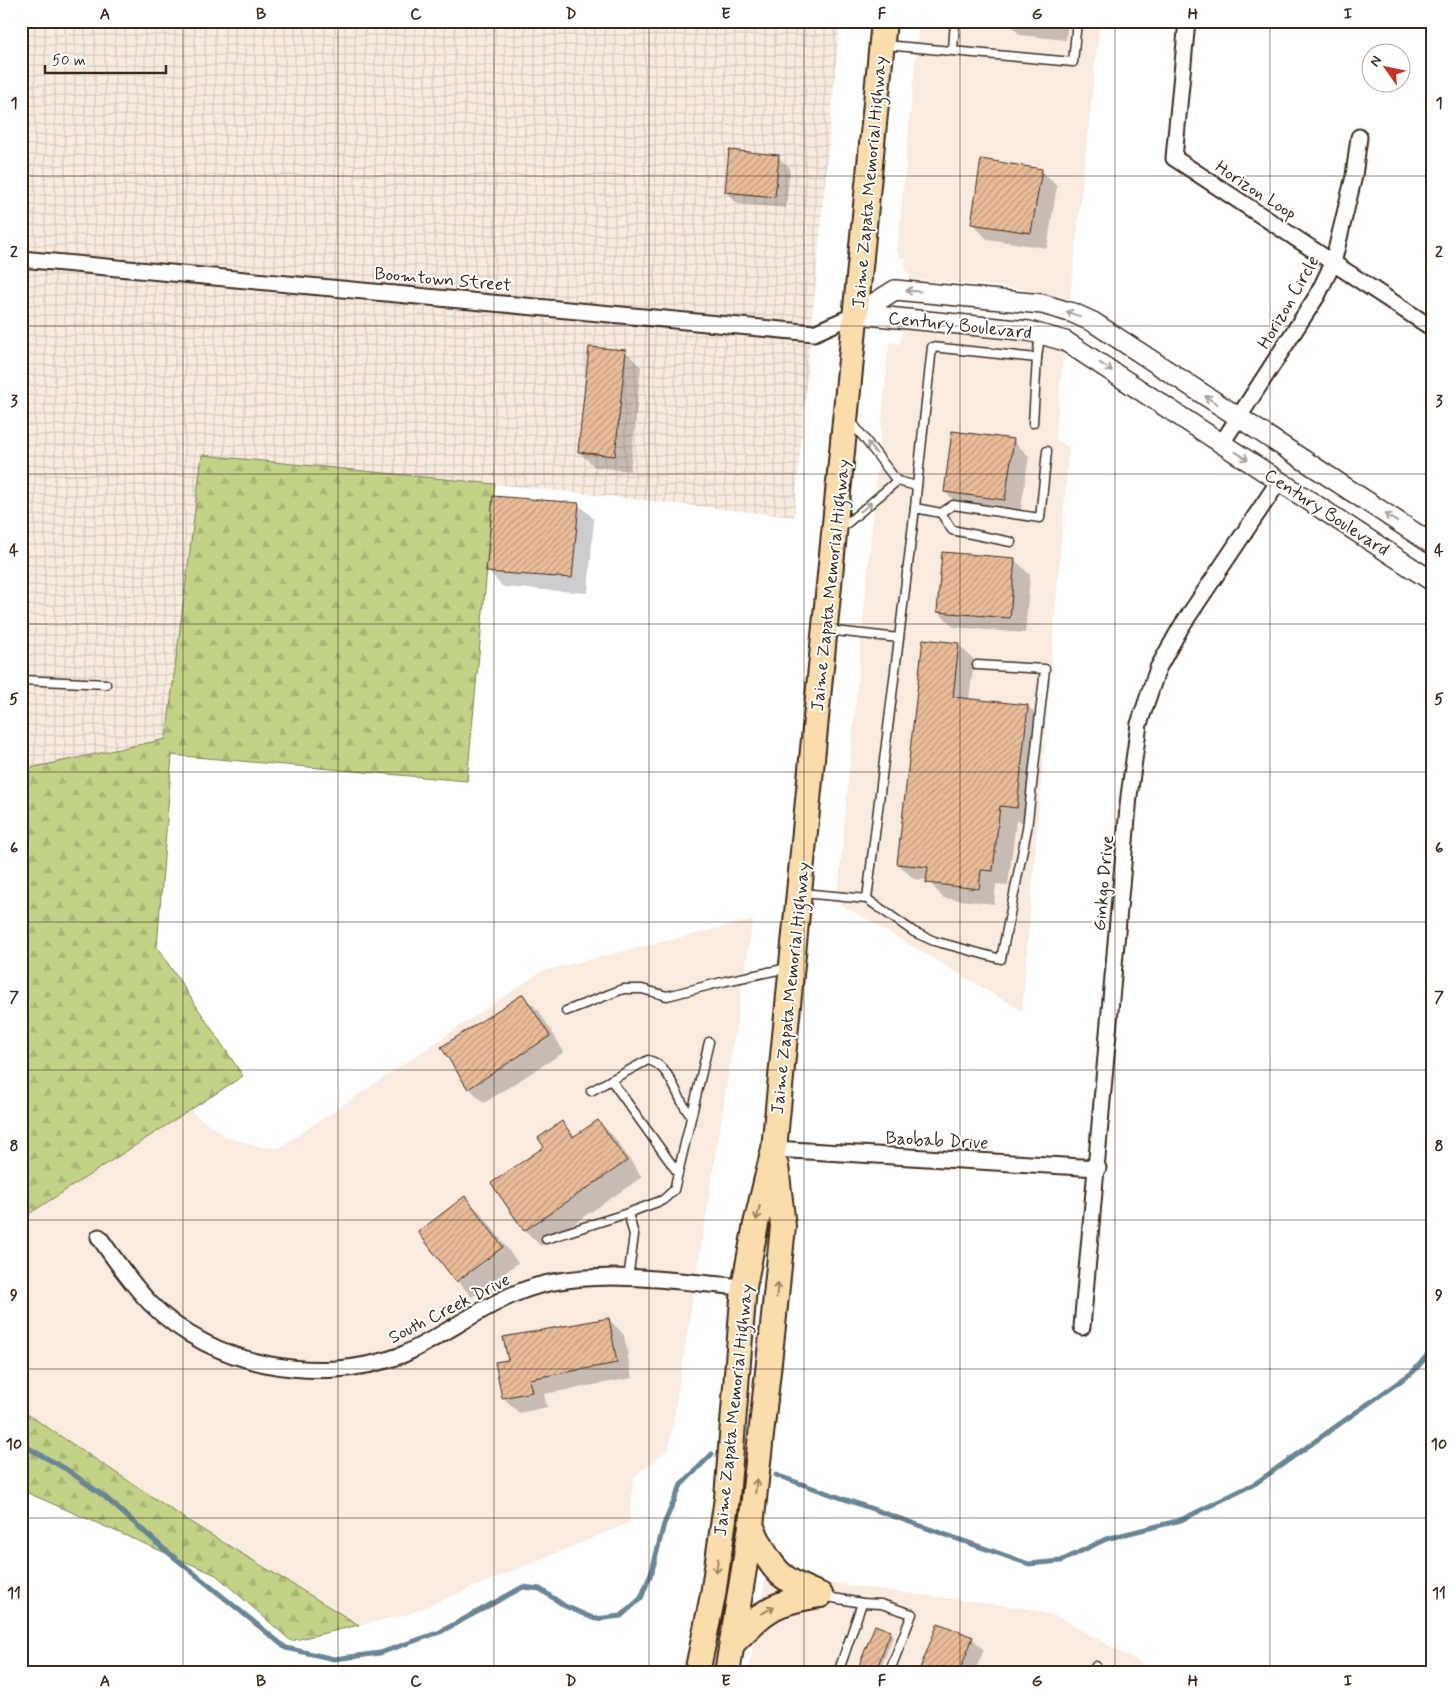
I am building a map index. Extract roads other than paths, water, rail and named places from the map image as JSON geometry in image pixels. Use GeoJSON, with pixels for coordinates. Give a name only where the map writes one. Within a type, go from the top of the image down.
{"type":"FeatureCollection","features":[{"type":"Feature","properties":{"kind":"main road","name":"Jaime Zapata Memorial Highway"},"geometry":{"type":"LineString","coordinates":[[697,1673],[713,1595],[727,1498],[744,1287],[756,1224],[774,1149],[858,314],[884,21]]}},
{"type":"Feature","properties":{"kind":"main road","name":"Jaime Zapata Memorial Highway"},"geometry":{"type":"LineString","coordinates":[[727,1673],[751,1526],[783,1226],[774,1149]]}},
{"type":"Feature","properties":{"kind":"main road"},"geometry":{"type":"LineString","coordinates":[[744,1287],[754,1296],[761,1316],[756,1404],[762,1429]]}},
{"type":"Feature","properties":{"kind":"main road"},"geometry":{"type":"LineString","coordinates":[[751,1526],[767,1558],[779,1574],[792,1584],[820,1595]]}},
{"type":"Feature","properties":{"kind":"main road"},"geometry":{"type":"LineString","coordinates":[[733,1643],[764,1612],[786,1600],[820,1595]]}},
{"type":"Feature","properties":{"kind":"street","name":"Horizon Loop"},"geometry":{"type":"LineString","coordinates":[[1187,21],[1174,158],[1432,328]]}},
{"type":"Feature","properties":{"kind":"street","name":"Horizon Circle"},"geometry":{"type":"LineString","coordinates":[[1222,443],[1317,296],[1334,263],[1354,176],[1359,138]]}},
{"type":"Feature","properties":{"kind":"street","name":"Boomtown Street"},"geometry":{"type":"LineString","coordinates":[[21,259],[814,333],[858,314]]}},
{"type":"Feature","properties":{"kind":"street","name":"Century Boulevard"},"geometry":{"type":"LineString","coordinates":[[858,314],[895,290],[1042,304],[1072,313],[1093,322],[1432,544]]}},
{"type":"Feature","properties":{"kind":"street","name":"Century Boulevard"},"geometry":{"type":"LineString","coordinates":[[858,314],[1041,333],[1065,341],[1432,581]]}},
{"type":"Feature","properties":{"kind":"street","name":"Ginkgo Drive"},"geometry":{"type":"LineString","coordinates":[[1082,1327],[1098,1168],[1129,796],[1139,724],[1158,668],[1167,651],[1279,481]]}},
{"type":"Feature","properties":{"kind":"street","name":"Baobab Drive"},"geometry":{"type":"LineString","coordinates":[[774,1149],[1098,1168]]}},
{"type":"Feature","properties":{"kind":"street","name":"South Creek Drive"},"geometry":{"type":"LineString","coordinates":[[99,1237],[121,1269],[151,1303],[175,1324],[199,1340],[247,1359],[289,1368],[319,1371],[382,1363],[402,1356],[510,1296],[547,1282],[581,1278],[628,1279],[744,1287]]}},
{"type":"Feature","properties":{"kind":"lane"},"geometry":{"type":"LineString","coordinates":[[953,50],[956,21]]}},
{"type":"Feature","properties":{"kind":"lane"},"geometry":{"type":"LineString","coordinates":[[882,45],[1073,62],[1077,21]]}},
{"type":"Feature","properties":{"kind":"lane"},"geometry":{"type":"LineString","coordinates":[[1034,423],[1037,358],[1041,333]]}},
{"type":"Feature","properties":{"kind":"lane"},"geometry":{"type":"LineString","coordinates":[[867,899],[915,508],[932,347],[1037,358]]}},
{"type":"Feature","properties":{"kind":"lane"},"geometry":{"type":"LineString","coordinates":[[847,416],[897,481],[917,486]]}},
{"type":"Feature","properties":{"kind":"lane"},"geometry":{"type":"LineString","coordinates":[[915,508],[941,513],[953,505],[1040,518],[1047,451]]}},
{"type":"Feature","properties":{"kind":"lane"},"geometry":{"type":"LineString","coordinates":[[836,533],[897,481]]}},
{"type":"Feature","properties":{"kind":"lane"},"geometry":{"type":"LineString","coordinates":[[941,513],[952,530],[1011,542]]}},
{"type":"Feature","properties":{"kind":"lane"},"geometry":{"type":"LineString","coordinates":[[826,630],[899,638]]}},
{"type":"Feature","properties":{"kind":"lane"},"geometry":{"type":"LineString","coordinates":[[800,893],[867,899],[921,935],[934,941],[1001,959],[1027,829],[1045,670],[977,665]]}},
{"type":"Feature","properties":{"kind":"lane"},"geometry":{"type":"LineString","coordinates":[[21,680],[106,684]]}},
{"type":"Feature","properties":{"kind":"lane"},"geometry":{"type":"LineString","coordinates":[[566,1011],[623,989],[642,988],[667,996],[792,967]]}},
{"type":"Feature","properties":{"kind":"lane"},"geometry":{"type":"LineString","coordinates":[[546,1239],[663,1200],[674,1190],[709,1042]]}},
{"type":"Feature","properties":{"kind":"lane"},"geometry":{"type":"LineString","coordinates":[[591,1091],[648,1060],[655,1062],[663,1068],[691,1116]]}},
{"type":"Feature","properties":{"kind":"lane"},"geometry":{"type":"LineString","coordinates":[[611,1080],[678,1173]]}},
{"type":"Feature","properties":{"kind":"lane"},"geometry":{"type":"LineString","coordinates":[[628,1212],[634,1235],[628,1279]]}},
{"type":"Feature","properties":{"kind":"lane"},"geometry":{"type":"LineString","coordinates":[[820,1595],[862,1603],[881,1604],[912,1614],[889,1673]]}},
{"type":"Feature","properties":{"kind":"lane"},"geometry":{"type":"LineString","coordinates":[[838,1673],[862,1603]]}},
{"type":"Feature","properties":{"kind":"waterway"},"geometry":{"type":"LineString","coordinates":[[776,1475],[1029,1564],[1061,1561],[1106,1539],[1181,1520],[1256,1483],[1413,1372],[1432,1350]]}},
{"type":"Feature","properties":{"kind":"waterway"},"geometry":{"type":"LineString","coordinates":[[21,1444],[66,1469],[105,1497],[164,1549],[286,1648],[334,1659],[380,1653],[440,1632],[523,1587],[540,1589],[565,1606],[595,1619],[621,1616],[641,1598],[652,1571],[664,1524],[681,1485],[712,1454]]}}]}
